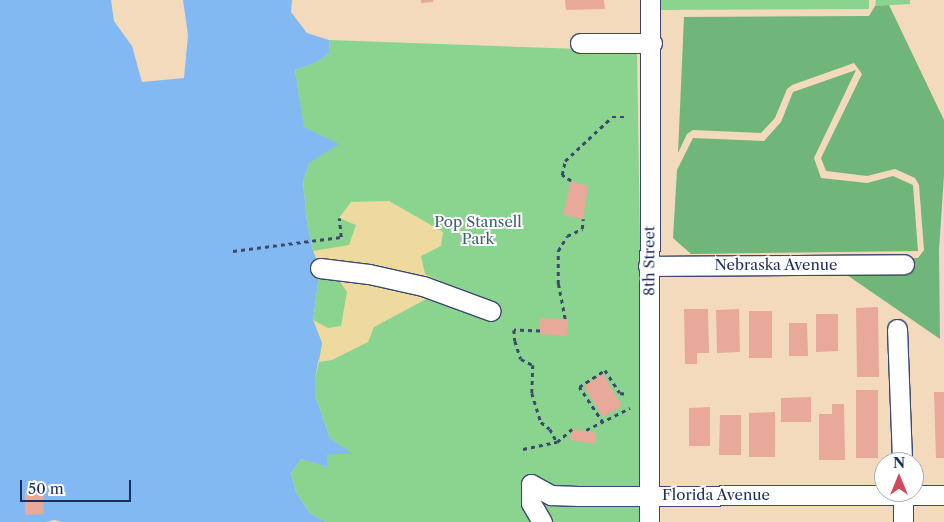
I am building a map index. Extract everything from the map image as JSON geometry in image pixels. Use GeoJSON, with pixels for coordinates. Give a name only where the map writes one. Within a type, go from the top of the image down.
{"type":"FeatureCollection","features":[{"type":"Feature","properties":{"kind":"street","name":"8th Street"},"geometry":{"type":"LineString","coordinates":[[649,522],[648,266],[652,43],[650,0]]}},
{"type":"Feature","properties":{"kind":"street"},"geometry":{"type":"LineString","coordinates":[[580,43],[652,43]]}},
{"type":"Feature","properties":{"kind":"street","name":"Nebraska Avenue"},"geometry":{"type":"LineString","coordinates":[[648,266],[904,264]]}},
{"type":"Feature","properties":{"kind":"street"},"geometry":{"type":"LineString","coordinates":[[320,268],[369,274],[423,286],[491,311]]}},
{"type":"Feature","properties":{"kind":"street"},"geometry":{"type":"LineString","coordinates":[[897,330],[902,452]]}},
{"type":"Feature","properties":{"kind":"street","name":"Florida Avenue"},"geometry":{"type":"LineString","coordinates":[[542,522],[531,503],[531,484],[551,495],[874,493]]}},
{"type":"Feature","properties":{"kind":"street","name":"Florida Avenue"},"geometry":{"type":"LineString","coordinates":[[924,494],[944,495]]}},
{"type":"Feature","properties":{"kind":"street"},"geometry":{"type":"LineString","coordinates":[[903,502],[903,522]]}},
{"type":"Feature","properties":{"kind":"path"},"geometry":{"type":"LineString","coordinates":[[571,181],[562,175],[565,160],[612,117],[628,117]]}},
{"type":"Feature","properties":{"kind":"path"},"geometry":{"type":"LineString","coordinates":[[233,251],[341,237],[339,218]]}},
{"type":"Feature","properties":{"kind":"path"},"geometry":{"type":"LineString","coordinates":[[565,319],[558,284],[558,251],[567,236],[582,228],[583,219]]}},
{"type":"Feature","properties":{"kind":"path"},"geometry":{"type":"LineString","coordinates":[[540,331],[514,330],[515,342],[521,359],[532,365],[532,393],[541,422],[550,429],[557,442]]}},
{"type":"Feature","properties":{"kind":"path"},"geometry":{"type":"LineString","coordinates":[[603,423],[579,387],[605,370],[620,392],[628,394]]}},
{"type":"Feature","properties":{"kind":"path"},"geometry":{"type":"LineString","coordinates":[[586,430],[630,408]]}},
{"type":"Feature","properties":{"kind":"path"},"geometry":{"type":"LineString","coordinates":[[523,450],[557,442],[572,429]]}},
{"type":"Feature","properties":{"kind":"shaded area"},"geometry":{"type":"Polygon","coordinates":[[[944,175],[944,342],[940,339],[939,250],[944,175]]]}},
{"type":"Feature","properties":{"kind":"green space"},"geometry":{"type":"Polygon","coordinates":[[[654,0],[869,0],[869,9],[654,10],[654,0]]]}},
{"type":"Feature","properties":{"kind":"green space"},"geometry":{"type":"Polygon","coordinates":[[[876,0],[910,0],[910,4],[875,6],[876,0]]]}},
{"type":"Feature","properties":{"kind":"green space"},"geometry":{"type":"Polygon","coordinates":[[[889,5],[944,120],[944,175],[939,250],[940,339],[844,273],[912,273],[912,258],[918,258],[924,250],[919,185],[915,178],[895,169],[867,176],[826,171],[821,158],[862,74],[854,63],[792,85],[787,89],[775,118],[761,133],[693,130],[687,134],[678,153],[684,17],[869,16],[875,6],[889,5]]]}},
{"type":"Feature","properties":{"kind":"green space","name":"Pop Stansell Park"},"geometry":{"type":"Polygon","coordinates":[[[329,40],[637,51],[644,489],[640,522],[326,522],[310,513],[296,492],[291,473],[301,459],[327,467],[327,454],[352,454],[330,438],[315,395],[315,378],[319,362],[313,320],[320,268],[313,251],[307,222],[303,182],[309,163],[295,70],[315,63],[330,53],[329,40]]]}},
{"type":"Feature","properties":{"kind":"green space"},"geometry":{"type":"Polygon","coordinates":[[[856,70],[814,158],[821,178],[867,183],[893,176],[913,185],[918,251],[691,254],[673,238],[677,170],[693,138],[764,141],[781,122],[793,92],[856,70]]]}},
{"type":"Feature","properties":{"kind":"sand"},"geometry":{"type":"Polygon","coordinates":[[[389,201],[443,232],[441,246],[421,256],[425,274],[460,290],[432,296],[374,327],[368,342],[332,360],[319,362],[322,343],[313,320],[328,328],[341,326],[347,292],[332,270],[320,268],[313,251],[349,245],[356,225],[339,218],[351,202],[389,201]]]}},
{"type":"Feature","properties":{"kind":"water"},"geometry":{"type":"Polygon","coordinates":[[[0,0],[111,0],[114,21],[132,46],[142,82],[184,78],[188,35],[183,0],[292,0],[291,12],[307,33],[329,40],[330,53],[315,63],[295,70],[304,127],[339,144],[309,163],[303,182],[307,222],[313,251],[320,268],[313,320],[322,343],[315,378],[315,395],[330,438],[353,454],[327,454],[327,467],[301,459],[291,473],[296,492],[310,513],[326,522],[62,522],[54,520],[47,522],[0,522],[0,0]]]}},
{"type":"Feature","properties":{"kind":"building"},"geometry":{"type":"Polygon","coordinates":[[[421,0],[433,0],[433,2],[421,3],[421,0]]]}},
{"type":"Feature","properties":{"kind":"building"},"geometry":{"type":"Polygon","coordinates":[[[565,0],[604,0],[605,9],[566,10],[565,0]]]}},
{"type":"Feature","properties":{"kind":"building"},"geometry":{"type":"Polygon","coordinates":[[[571,181],[588,186],[583,219],[563,215],[571,181]]]}},
{"type":"Feature","properties":{"kind":"building"},"geometry":{"type":"Polygon","coordinates":[[[878,307],[879,377],[857,377],[856,308],[878,307]]]}},
{"type":"Feature","properties":{"kind":"building"},"geometry":{"type":"Polygon","coordinates":[[[684,309],[708,309],[709,353],[697,353],[697,364],[685,364],[684,309]]]}},
{"type":"Feature","properties":{"kind":"building"},"geometry":{"type":"Polygon","coordinates":[[[739,309],[740,352],[717,353],[716,310],[739,309]]]}},
{"type":"Feature","properties":{"kind":"building"},"geometry":{"type":"Polygon","coordinates":[[[749,311],[772,311],[772,358],[749,358],[749,311]]]}},
{"type":"Feature","properties":{"kind":"building"},"geometry":{"type":"Polygon","coordinates":[[[816,314],[838,314],[838,351],[816,352],[816,314]]]}},
{"type":"Feature","properties":{"kind":"building"},"geometry":{"type":"Polygon","coordinates":[[[540,318],[568,319],[567,336],[540,334],[540,318]]]}},
{"type":"Feature","properties":{"kind":"building"},"geometry":{"type":"Polygon","coordinates":[[[789,323],[807,323],[808,356],[789,356],[789,323]]]}},
{"type":"Feature","properties":{"kind":"building"},"geometry":{"type":"Polygon","coordinates":[[[603,374],[622,406],[603,417],[584,386],[603,374]]]}},
{"type":"Feature","properties":{"kind":"building"},"geometry":{"type":"Polygon","coordinates":[[[856,390],[878,390],[878,452],[874,452],[874,458],[856,458],[856,390]]]}},
{"type":"Feature","properties":{"kind":"building"},"geometry":{"type":"Polygon","coordinates":[[[934,392],[944,392],[944,458],[936,458],[934,392]]]}},
{"type":"Feature","properties":{"kind":"building"},"geometry":{"type":"Polygon","coordinates":[[[811,397],[811,422],[781,422],[781,398],[811,397]]]}},
{"type":"Feature","properties":{"kind":"building"},"geometry":{"type":"Polygon","coordinates":[[[832,404],[844,404],[845,460],[819,460],[819,414],[832,414],[832,404]]]}},
{"type":"Feature","properties":{"kind":"building"},"geometry":{"type":"Polygon","coordinates":[[[710,407],[710,446],[689,446],[689,408],[710,407]]]}},
{"type":"Feature","properties":{"kind":"building"},"geometry":{"type":"Polygon","coordinates":[[[775,412],[775,457],[749,457],[749,413],[775,412]]]}},
{"type":"Feature","properties":{"kind":"building"},"geometry":{"type":"Polygon","coordinates":[[[720,415],[741,415],[741,455],[719,455],[720,415]]]}},
{"type":"Feature","properties":{"kind":"building"},"geometry":{"type":"Polygon","coordinates":[[[572,429],[596,433],[595,444],[570,440],[572,429]]]}},
{"type":"Feature","properties":{"kind":"building"},"geometry":{"type":"Polygon","coordinates":[[[25,493],[43,493],[44,514],[25,515],[25,493]]]}}]}
